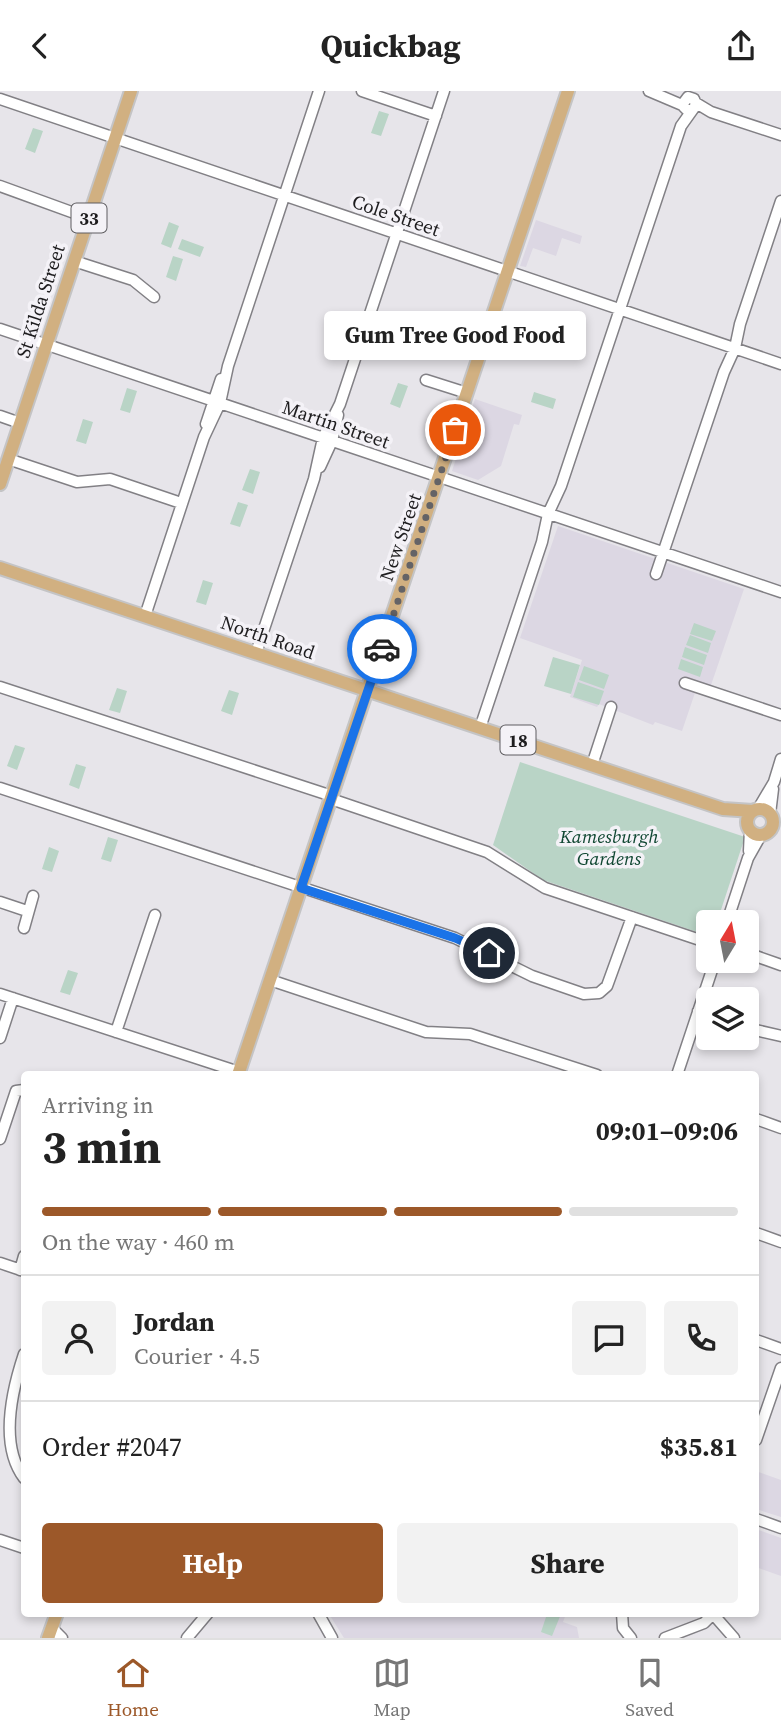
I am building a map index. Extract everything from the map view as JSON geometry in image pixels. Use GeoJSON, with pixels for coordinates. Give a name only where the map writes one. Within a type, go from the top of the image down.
{"type":"FeatureCollection","features":[{"type":"Feature","properties":{"kind":"main road","name":"St Kilda Street"},"geometry":{"type":"LineString","coordinates":[[0,484],[131,91]]}},
{"type":"Feature","properties":{"kind":"main road","name":"New Street"},"geometry":{"type":"LineString","coordinates":[[239,1071],[568,91]]}},
{"type":"Feature","properties":{"kind":"main road","name":"North Road"},"geometry":{"type":"LineString","coordinates":[[0,568],[765,823]]}},
{"type":"Feature","properties":{"kind":"street"},"geometry":{"type":"LineString","coordinates":[[145,616],[319,91]]}},
{"type":"Feature","properties":{"kind":"street"},"geometry":{"type":"LineString","coordinates":[[362,91],[436,116]]}},
{"type":"Feature","properties":{"kind":"street"},"geometry":{"type":"LineString","coordinates":[[256,653],[444,91]]}},
{"type":"Feature","properties":{"kind":"street"},"geometry":{"type":"LineString","coordinates":[[649,91],[690,102],[711,112],[781,135]]}},
{"type":"Feature","properties":{"kind":"street","name":"Cole Street"},"geometry":{"type":"LineString","coordinates":[[0,99],[781,364]]}},
{"type":"Feature","properties":{"kind":"street"},"geometry":{"type":"LineString","coordinates":[[480,728],[690,102]]}},
{"type":"Feature","properties":{"kind":"street"},"geometry":{"type":"LineString","coordinates":[[0,186],[89,218]]}},
{"type":"Feature","properties":{"kind":"street"},"geometry":{"type":"LineString","coordinates":[[656,573],[781,201]]}},
{"type":"Feature","properties":{"kind":"street"},"geometry":{"type":"LineString","coordinates":[[74,261],[132,280],[154,297]]}},
{"type":"Feature","properties":{"kind":"street","name":"Martin Street"},"geometry":{"type":"LineString","coordinates":[[0,330],[781,591]]}},
{"type":"Feature","properties":{"kind":"street"},"geometry":{"type":"LineString","coordinates":[[426,380],[467,393]]}},
{"type":"Feature","properties":{"kind":"street"},"geometry":{"type":"LineString","coordinates":[[0,416],[20,423]]}},
{"type":"Feature","properties":{"kind":"street"},"geometry":{"type":"LineString","coordinates":[[8,459],[77,482],[110,479],[181,503]]}},
{"type":"Feature","properties":{"kind":"street"},"geometry":{"type":"LineString","coordinates":[[685,683],[781,715]]}},
{"type":"Feature","properties":{"kind":"street"},"geometry":{"type":"LineString","coordinates":[[0,687],[487,852],[545,888],[696,939]]}},
{"type":"Feature","properties":{"kind":"street"},"geometry":{"type":"LineString","coordinates":[[592,765],[611,707]]}},
{"type":"Feature","properties":{"kind":"street"},"geometry":{"type":"LineString","coordinates":[[731,910],[748,858],[765,823],[781,759]]}},
{"type":"Feature","properties":{"kind":"street"},"geometry":{"type":"LineString","coordinates":[[0,788],[455,938],[532,977],[590,996],[603,991],[610,981],[632,917]]}},
{"type":"Feature","properties":{"kind":"street"},"geometry":{"type":"LineString","coordinates":[[24,928],[33,896]]}},
{"type":"Feature","properties":{"kind":"street"},"geometry":{"type":"LineString","coordinates":[[0,902],[27,911]]}},
{"type":"Feature","properties":{"kind":"street"},"geometry":{"type":"LineString","coordinates":[[116,1032],[155,915]]}},
{"type":"Feature","properties":{"kind":"street"},"geometry":{"type":"LineString","coordinates":[[760,958],[781,965]]}},
{"type":"Feature","properties":{"kind":"street"},"geometry":{"type":"LineString","coordinates":[[270,980],[426,1032],[441,1035],[470,1034],[585,1071]]}},
{"type":"Feature","properties":{"kind":"street"},"geometry":{"type":"LineString","coordinates":[[0,994],[232,1071]]}},
{"type":"Feature","properties":{"kind":"street"},"geometry":{"type":"LineString","coordinates":[[0,1038],[13,998]]}},
{"type":"Feature","properties":{"kind":"street"},"geometry":{"type":"LineString","coordinates":[[678,1071],[696,1017]]}},
{"type":"Feature","properties":{"kind":"street"},"geometry":{"type":"LineString","coordinates":[[759,1031],[781,1036]]}},
{"type":"Feature","properties":{"kind":"street"},"geometry":{"type":"LineString","coordinates":[[0,1139],[16,1091],[21,1090]]}},
{"type":"Feature","properties":{"kind":"street"},"geometry":{"type":"LineString","coordinates":[[759,1120],[781,1128]]}},
{"type":"Feature","properties":{"kind":"street"},"geometry":{"type":"LineString","coordinates":[[759,1234],[781,1242]]}},
{"type":"Feature","properties":{"kind":"street"},"geometry":{"type":"LineString","coordinates":[[0,1263],[21,1271]]}},
{"type":"Feature","properties":{"kind":"street"},"geometry":{"type":"LineString","coordinates":[[759,1341],[781,1349]]}},
{"type":"Feature","properties":{"kind":"street"},"geometry":{"type":"LineString","coordinates":[[21,1362],[3,1409],[2,1435],[14,1469],[21,1475]]}},
{"type":"Feature","properties":{"kind":"street"},"geometry":{"type":"LineString","coordinates":[[759,1431],[781,1368]]}},
{"type":"Feature","properties":{"kind":"street"},"geometry":{"type":"LineString","coordinates":[[759,1520],[781,1528]]}},
{"type":"Feature","properties":{"kind":"street"},"geometry":{"type":"LineString","coordinates":[[0,1540],[21,1547]]}},
{"type":"Feature","properties":{"kind":"street"},"geometry":{"type":"LineString","coordinates":[[187,1638],[205,1617]]}},
{"type":"Feature","properties":{"kind":"street"},"geometry":{"type":"LineString","coordinates":[[320,1617],[332,1638]]}},
{"type":"Feature","properties":{"kind":"street"},"geometry":{"type":"LineString","coordinates":[[622,1617],[623,1628],[631,1638]]}},
{"type":"Feature","properties":{"kind":"street"},"geometry":{"type":"LineString","coordinates":[[665,1638],[701,1625],[709,1617]]}},
{"type":"Feature","properties":{"kind":"street"},"geometry":{"type":"LineString","coordinates":[[715,1617],[734,1638]]}},
{"type":"Feature","properties":{"kind":"street"},"geometry":{"type":"LineString","coordinates":[[50,1633],[62,1638]]}},
{"type":"Feature","properties":{"kind":"shaded area"},"geometry":{"type":"Polygon","coordinates":[[[536,220],[582,236],[580,244],[562,238],[556,256],[533,248],[526,267],[520,266],[536,220]]]}},
{"type":"Feature","properties":{"kind":"shaded area"},"geometry":{"type":"Polygon","coordinates":[[[475,399],[522,415],[519,425],[514,424],[501,466],[478,480],[452,471],[475,399]]]}},
{"type":"Feature","properties":{"kind":"shaded area"},"geometry":{"type":"Polygon","coordinates":[[[558,526],[744,589],[710,688],[698,684],[682,731],[655,722],[653,725],[599,704],[597,707],[570,697],[582,660],[520,638],[558,526]]]}},
{"type":"Feature","properties":{"kind":"shaded area"},"geometry":{"type":"Polygon","coordinates":[[[759,1472],[781,1480],[781,1517],[759,1510],[759,1472]]]}},
{"type":"Feature","properties":{"kind":"shaded area"},"geometry":{"type":"Polygon","coordinates":[[[759,1530],[781,1538],[781,1576],[759,1568],[759,1530]]]}},
{"type":"Feature","properties":{"kind":"shaded area"},"geometry":{"type":"Polygon","coordinates":[[[331,1617],[565,1617],[563,1622],[577,1627],[579,1638],[344,1638],[331,1617]]]}},
{"type":"Feature","properties":{"kind":"green space"},"geometry":{"type":"Polygon","coordinates":[[[379,111],[389,114],[381,136],[371,133],[379,111]]]}},
{"type":"Feature","properties":{"kind":"green space"},"geometry":{"type":"Polygon","coordinates":[[[33,128],[43,131],[35,153],[25,149],[33,128]]]}},
{"type":"Feature","properties":{"kind":"green space"},"geometry":{"type":"Polygon","coordinates":[[[169,222],[179,226],[171,248],[161,244],[169,222]]]}},
{"type":"Feature","properties":{"kind":"green space"},"geometry":{"type":"Polygon","coordinates":[[[182,239],[204,247],[200,257],[178,249],[182,239]]]}},
{"type":"Feature","properties":{"kind":"green space"},"geometry":{"type":"Polygon","coordinates":[[[173,256],[183,259],[176,281],[166,277],[173,256]]]}},
{"type":"Feature","properties":{"kind":"green space"},"geometry":{"type":"Polygon","coordinates":[[[398,383],[408,386],[400,408],[390,404],[398,383]]]}},
{"type":"Feature","properties":{"kind":"green space"},"geometry":{"type":"Polygon","coordinates":[[[127,388],[137,391],[130,413],[120,410],[127,388]]]}},
{"type":"Feature","properties":{"kind":"green space"},"geometry":{"type":"Polygon","coordinates":[[[534,392],[556,399],[553,409],[531,402],[534,392]]]}},
{"type":"Feature","properties":{"kind":"green space"},"geometry":{"type":"Polygon","coordinates":[[[83,419],[93,422],[86,444],[76,441],[83,419]]]}},
{"type":"Feature","properties":{"kind":"green space"},"geometry":{"type":"Polygon","coordinates":[[[250,469],[260,472],[253,494],[242,490],[250,469]]]}},
{"type":"Feature","properties":{"kind":"green space"},"geometry":{"type":"Polygon","coordinates":[[[238,502],[248,505],[240,527],[230,524],[238,502]]]}},
{"type":"Feature","properties":{"kind":"green space"},"geometry":{"type":"Polygon","coordinates":[[[203,580],[213,583],[206,605],[196,602],[203,580]]]}},
{"type":"Feature","properties":{"kind":"green space"},"geometry":{"type":"Polygon","coordinates":[[[694,623],[716,631],[712,641],[690,634],[694,623]]]}},
{"type":"Feature","properties":{"kind":"green space"},"geometry":{"type":"Polygon","coordinates":[[[690,635],[711,643],[708,653],[686,645],[690,635]]]}},
{"type":"Feature","properties":{"kind":"green space"},"geometry":{"type":"Polygon","coordinates":[[[685,647],[707,655],[704,665],[682,657],[685,647]]]}},
{"type":"Feature","properties":{"kind":"green space"},"geometry":{"type":"Polygon","coordinates":[[[553,657],[580,665],[571,694],[544,686],[553,657]]]}},
{"type":"Feature","properties":{"kind":"green space"},"geometry":{"type":"Polygon","coordinates":[[[681,659],[703,667],[700,677],[678,669],[681,659]]]}},
{"type":"Feature","properties":{"kind":"green space"},"geometry":{"type":"Polygon","coordinates":[[[584,666],[609,675],[604,689],[579,680],[584,666]]]}},
{"type":"Feature","properties":{"kind":"green space"},"geometry":{"type":"Polygon","coordinates":[[[578,682],[604,691],[599,705],[573,697],[578,682]]]}},
{"type":"Feature","properties":{"kind":"green space"},"geometry":{"type":"Polygon","coordinates":[[[117,688],[127,691],[120,713],[109,710],[117,688]]]}},
{"type":"Feature","properties":{"kind":"green space"},"geometry":{"type":"Polygon","coordinates":[[[229,690],[239,693],[232,715],[221,711],[229,690]]]}},
{"type":"Feature","properties":{"kind":"green space"},"geometry":{"type":"Polygon","coordinates":[[[15,745],[25,748],[17,770],[7,766],[15,745]]]}},
{"type":"Feature","properties":{"kind":"green space","name":"Kamesburgh Gardens"},"geometry":{"type":"Polygon","coordinates":[[[520,762],[745,837],[721,910],[696,910],[696,932],[543,880],[493,845],[520,762]]]}},
{"type":"Feature","properties":{"kind":"green space"},"geometry":{"type":"Polygon","coordinates":[[[76,764],[86,767],[79,789],[69,785],[76,764]]]}},
{"type":"Feature","properties":{"kind":"green space"},"geometry":{"type":"Polygon","coordinates":[[[108,837],[118,840],[111,862],[101,859],[108,837]]]}},
{"type":"Feature","properties":{"kind":"green space"},"geometry":{"type":"Polygon","coordinates":[[[49,847],[59,851],[52,872],[42,869],[49,847]]]}},
{"type":"Feature","properties":{"kind":"green space"},"geometry":{"type":"Polygon","coordinates":[[[68,970],[78,973],[70,995],[60,992],[68,970]]]}},
{"type":"Feature","properties":{"kind":"green space"},"geometry":{"type":"Polygon","coordinates":[[[546,1617],[560,1617],[552,1636],[541,1632],[546,1617]]]}},
{"type":"Feature","properties":{"kind":"way so far"},"geometry":{"type":"LineString","coordinates":[[382,649],[455,430]]}},
{"type":"Feature","properties":{"kind":"place","name":"Gum Tree Good Food"},"geometry":{"type":"Point","coordinates":[455,430]}},
{"type":"Feature","properties":{"kind":"route"},"geometry":{"type":"LineString","coordinates":[[382,649],[301,888],[455,938],[489,953]]}}]}
